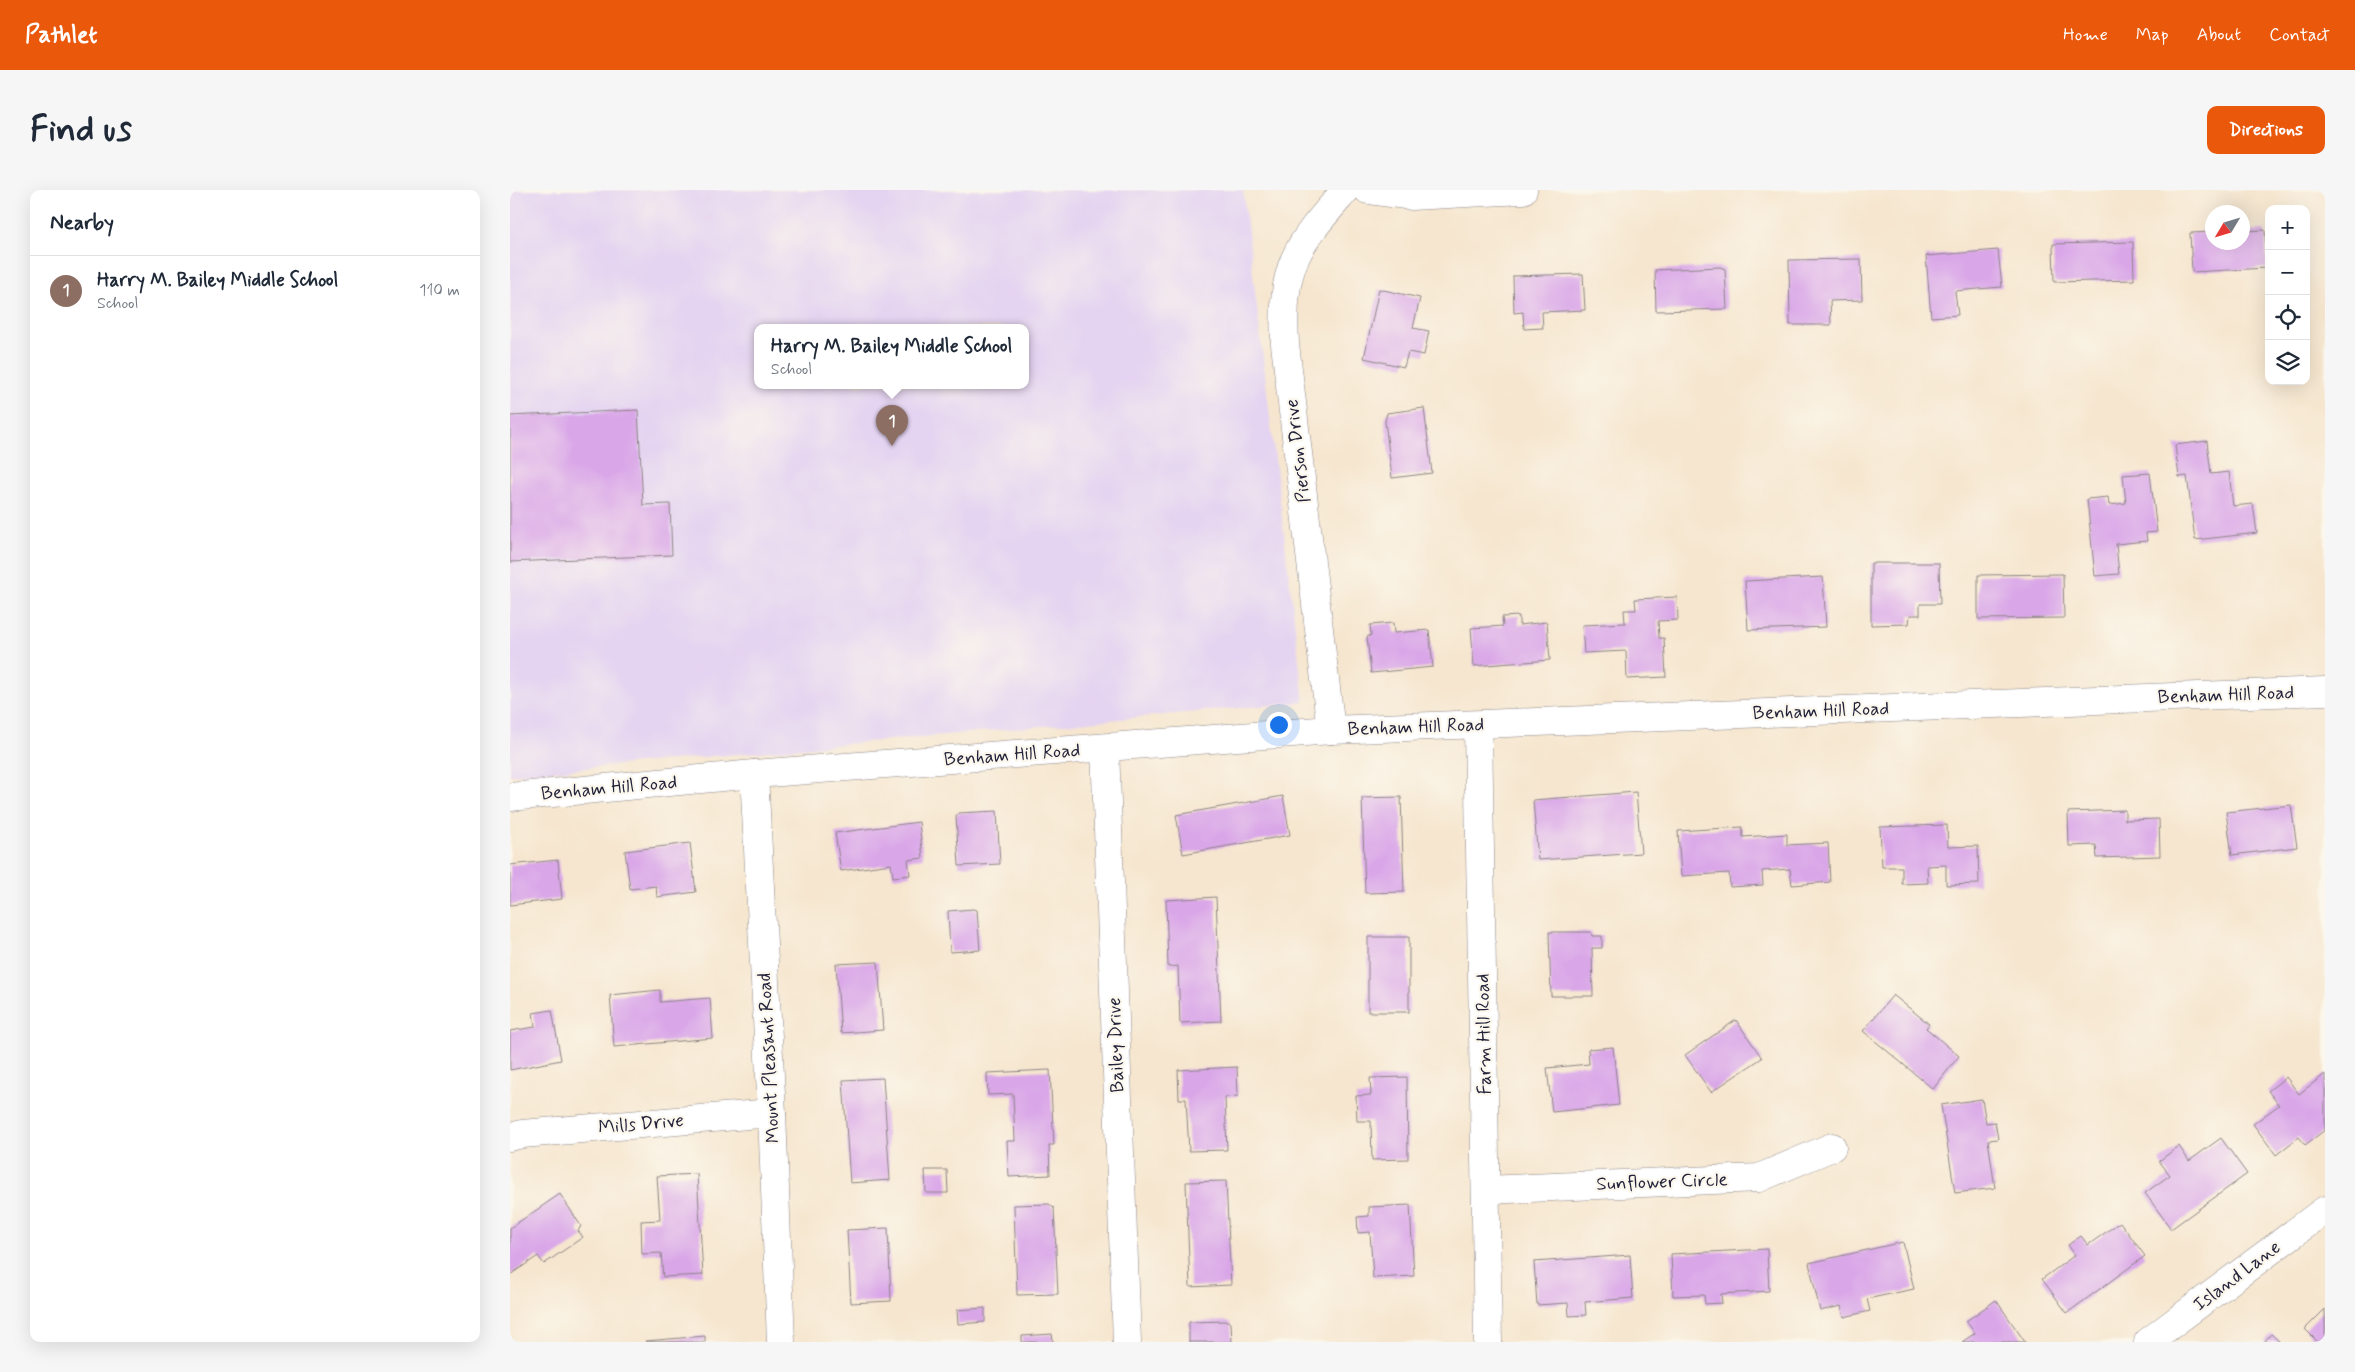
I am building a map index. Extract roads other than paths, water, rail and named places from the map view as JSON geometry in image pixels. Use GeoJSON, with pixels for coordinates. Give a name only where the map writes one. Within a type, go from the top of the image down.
{"type":"FeatureCollection","features":[{"type":"Feature","properties":{"kind":"street","name":"Pierson Drive"},"geometry":{"type":"LineString","coordinates":[[1331,730],[1285,344],[1283,308],[1288,274],[1300,246],[1315,224],[1346,190]]}},
{"type":"Feature","properties":{"kind":"street"},"geometry":{"type":"LineString","coordinates":[[1368,190],[1411,196],[1523,190]]}},
{"type":"Feature","properties":{"kind":"street","name":"Benham Hill Road"},"geometry":{"type":"LineString","coordinates":[[510,797],[754,774],[1331,730],[1478,726],[2325,691]]}},
{"type":"Feature","properties":{"kind":"street","name":"Farm Hill Road"},"geometry":{"type":"LineString","coordinates":[[1478,726],[1488,1342]]}},
{"type":"Feature","properties":{"kind":"street","name":"Bailey Drive"},"geometry":{"type":"LineString","coordinates":[[1105,748],[1127,1342]]}},
{"type":"Feature","properties":{"kind":"street","name":"Mount Pleasant Road"},"geometry":{"type":"LineString","coordinates":[[754,774],[782,1342]]}},
{"type":"Feature","properties":{"kind":"street","name":"Mills Drive"},"geometry":{"type":"LineString","coordinates":[[510,1137],[522,1134],[772,1113]]}},
{"type":"Feature","properties":{"kind":"street","name":"Sunflower Circle"},"geometry":{"type":"LineString","coordinates":[[1486,1190],[1759,1178],[1832,1148]]}},
{"type":"Feature","properties":{"kind":"street","name":"Island Lane"},"geometry":{"type":"LineString","coordinates":[[2148,1342],[2325,1210]]}},
{"type":"Feature","properties":{"kind":"place","name":"Harry M. Bailey Middle School"},"geometry":{"type":"Point","coordinates":[892,446]}}]}
